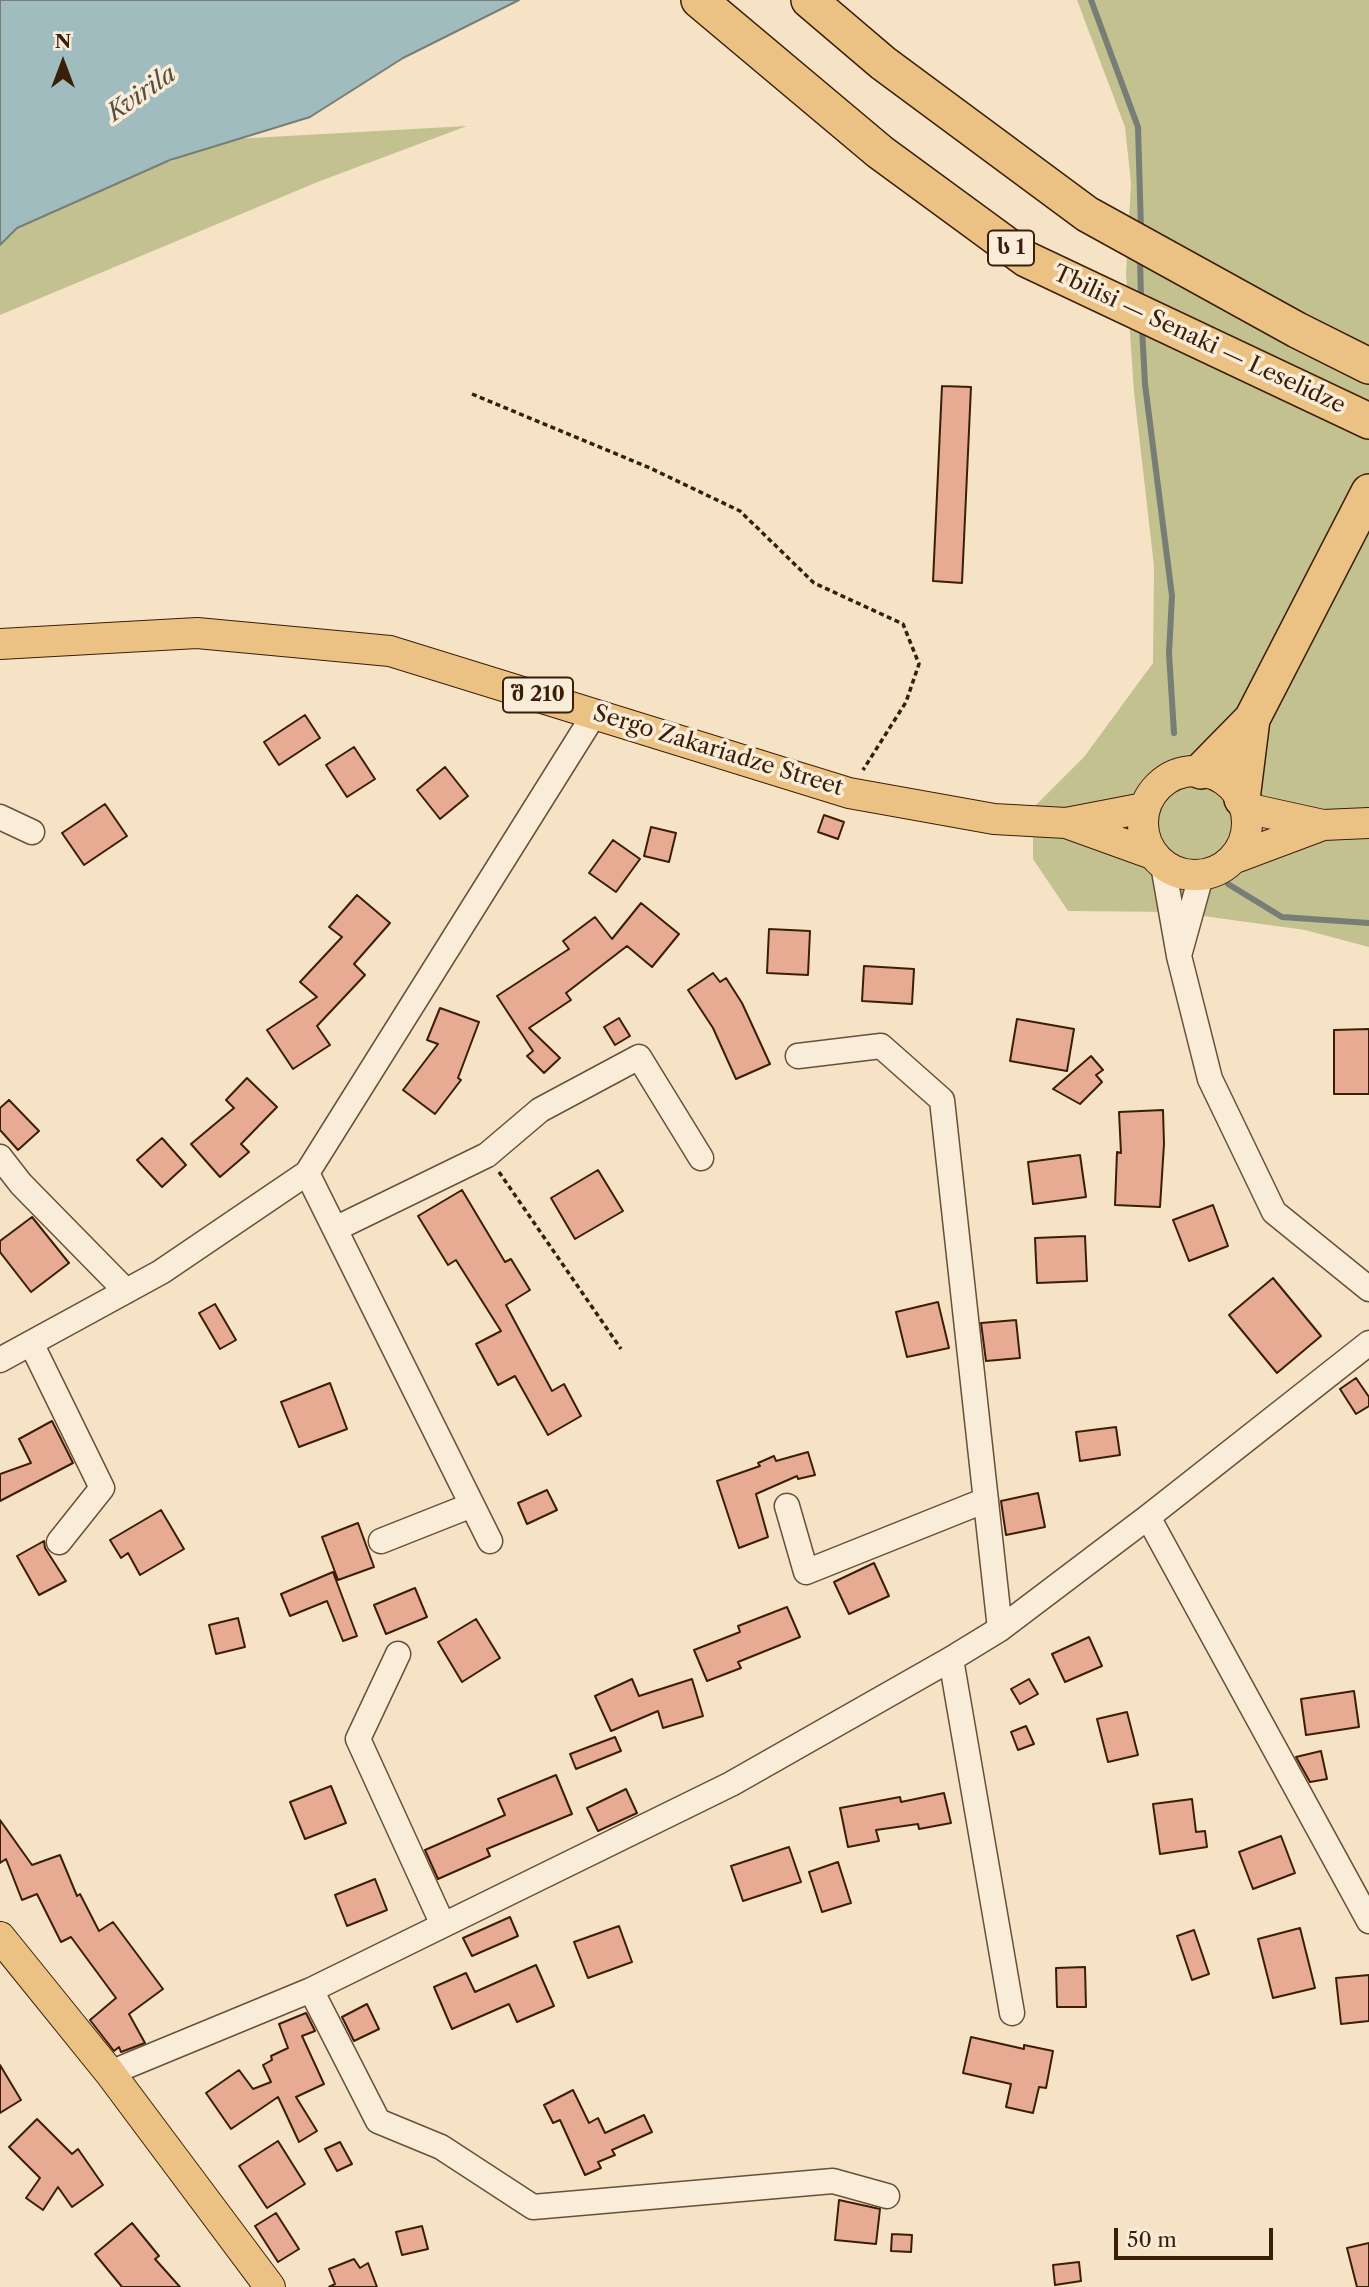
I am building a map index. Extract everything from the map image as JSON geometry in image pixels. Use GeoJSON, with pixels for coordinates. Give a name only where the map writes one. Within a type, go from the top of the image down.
{"type":"FeatureCollection","features":[{"type":"Feature","properties":{"kind":"highway","name":"Tbilisi — Senaki — Leselidze"},"geometry":{"type":"LineString","coordinates":[[699,0],[880,152],[1027,259],[1369,421]]}},
{"type":"Feature","properties":{"kind":"highway"},"geometry":{"type":"LineString","coordinates":[[809,0],[883,63],[1087,214],[1297,330],[1369,366]]}},
{"type":"Feature","properties":{"kind":"highway"},"geometry":{"type":"LineString","coordinates":[[1201,771],[1252,719],[1369,492]]}},
{"type":"Feature","properties":{"kind":"highway"},"geometry":{"type":"LineString","coordinates":[[1244,804],[1252,719]]}},
{"type":"Feature","properties":{"kind":"main road","name":"Sergo Zakariadze Street"},"geometry":{"type":"LineString","coordinates":[[0,645],[197,633],[390,651],[849,793],[995,819],[1066,823],[1144,807]]}},
{"type":"Feature","properties":{"kind":"main road"},"geometry":{"type":"LineString","coordinates":[[1236,858],[1247,835],[1244,804],[1225,779],[1201,771],[1189,771],[1166,779],[1149,797],[1144,807],[1143,832],[1157,859],[1181,874],[1201,876],[1220,870],[1236,858],[1323,825]]}},
{"type":"Feature","properties":{"kind":"main road"},"geometry":{"type":"LineString","coordinates":[[1244,804],[1323,825],[1369,823]]}},
{"type":"Feature","properties":{"kind":"main road","name":"Sergo Zakariadze Street"},"geometry":{"type":"LineString","coordinates":[[1066,823],[1157,859]]}},
{"type":"Feature","properties":{"kind":"main road"},"geometry":{"type":"LineString","coordinates":[[0,1937],[110,2073],[270,2287]]}},
{"type":"Feature","properties":{"kind":"street"},"geometry":{"type":"LineString","coordinates":[[0,1360],[160,1272],[307,1173],[595,713]]}},
{"type":"Feature","properties":{"kind":"street"},"geometry":{"type":"LineString","coordinates":[[0,817],[32,832]]}},
{"type":"Feature","properties":{"kind":"street"},"geometry":{"type":"LineString","coordinates":[[1157,859],[1210,1079],[1274,1212],[1369,1289]]}},
{"type":"Feature","properties":{"kind":"street"},"geometry":{"type":"LineString","coordinates":[[1179,956],[1201,876]]}},
{"type":"Feature","properties":{"kind":"street"},"geometry":{"type":"LineString","coordinates":[[798,1055],[881,1046],[942,1100],[1000,1629]]}},
{"type":"Feature","properties":{"kind":"street"},"geometry":{"type":"LineString","coordinates":[[335,1229],[487,1155],[540,1110],[639,1057],[701,1158]]}},
{"type":"Feature","properties":{"kind":"street"},"geometry":{"type":"LineString","coordinates":[[0,1157],[21,1184],[126,1291]]}},
{"type":"Feature","properties":{"kind":"street"},"geometry":{"type":"LineString","coordinates":[[307,1173],[491,1541]]}},
{"type":"Feature","properties":{"kind":"street"},"geometry":{"type":"LineString","coordinates":[[31,1343],[102,1488],[59,1542]]}},
{"type":"Feature","properties":{"kind":"street"},"geometry":{"type":"LineString","coordinates":[[110,2073],[311,1990],[731,1784],[951,1659],[1000,1629],[1148,1517],[1369,1343]]}},
{"type":"Feature","properties":{"kind":"street"},"geometry":{"type":"LineString","coordinates":[[786,1506],[806,1572],[986,1500]]}},
{"type":"Feature","properties":{"kind":"street"},"geometry":{"type":"LineString","coordinates":[[382,1541],[472,1505]]}},
{"type":"Feature","properties":{"kind":"street"},"geometry":{"type":"LineString","coordinates":[[1148,1517],[1369,1921]]}},
{"type":"Feature","properties":{"kind":"street"},"geometry":{"type":"LineString","coordinates":[[398,1654],[358,1739],[443,1925]]}},
{"type":"Feature","properties":{"kind":"street"},"geometry":{"type":"LineString","coordinates":[[951,1659],[1012,2013]]}},
{"type":"Feature","properties":{"kind":"street"},"geometry":{"type":"LineString","coordinates":[[311,1990],[378,2121],[442,2147],[533,2207],[832,2181],[887,2196]]}},
{"type":"Feature","properties":{"kind":"path"},"geometry":{"type":"LineString","coordinates":[[472,394],[650,468],[740,511],[814,583],[903,624],[919,664],[906,702],[849,793]]}},
{"type":"Feature","properties":{"kind":"path"},"geometry":{"type":"LineString","coordinates":[[487,1155],[621,1349]]}},
{"type":"Feature","properties":{"kind":"shaded area"},"geometry":{"type":"Polygon","coordinates":[[[1077,0],[1369,0],[1369,947],[1305,930],[1174,912],[1068,911],[1033,859],[1033,808],[1084,757],[1153,663],[1154,566],[1134,392],[1126,274],[1131,183],[1125,127],[1077,0]]]}},
{"type":"Feature","properties":{"kind":"shaded area"},"geometry":{"type":"Polygon","coordinates":[[[467,126],[320,181],[0,315],[0,235],[118,174],[172,161],[215,140],[467,126]]]}},
{"type":"Feature","properties":{"kind":"water","name":"Kvirila"},"geometry":{"type":"Polygon","coordinates":[[[0,0],[519,0],[403,58],[310,117],[170,160],[17,228],[0,245],[0,0]]]}},
{"type":"Feature","properties":{"kind":"building"},"geometry":{"type":"Polygon","coordinates":[[[942,386],[971,387],[962,583],[933,581],[942,386]]]}},
{"type":"Feature","properties":{"kind":"building"},"geometry":{"type":"Polygon","coordinates":[[[305,715],[320,738],[279,765],[264,742],[305,715]]]}},
{"type":"Feature","properties":{"kind":"building"},"geometry":{"type":"Polygon","coordinates":[[[354,747],[375,779],[347,797],[326,765],[354,747]]]}},
{"type":"Feature","properties":{"kind":"building"},"geometry":{"type":"Polygon","coordinates":[[[445,767],[468,796],[440,819],[417,790],[445,767]]]}},
{"type":"Feature","properties":{"kind":"building"},"geometry":{"type":"Polygon","coordinates":[[[105,804],[127,836],[84,865],[62,833],[105,804]]]}},
{"type":"Feature","properties":{"kind":"building"},"geometry":{"type":"Polygon","coordinates":[[[824,815],[844,822],[838,839],[818,832],[824,815]]]}},
{"type":"Feature","properties":{"kind":"building"},"geometry":{"type":"Polygon","coordinates":[[[651,827],[676,833],[669,862],[644,856],[651,827]]]}},
{"type":"Feature","properties":{"kind":"building"},"geometry":{"type":"Polygon","coordinates":[[[613,840],[640,859],[616,892],[589,873],[613,840]]]}},
{"type":"Feature","properties":{"kind":"building"},"geometry":{"type":"Polygon","coordinates":[[[357,895],[390,923],[354,964],[365,975],[317,1026],[330,1045],[293,1069],[267,1030],[317,997],[300,982],[342,937],[329,927],[357,895]]]}},
{"type":"Feature","properties":{"kind":"building"},"geometry":{"type":"Polygon","coordinates":[[[641,903],[679,934],[652,967],[627,946],[566,993],[571,1000],[529,1028],[560,1058],[544,1073],[527,1056],[533,1051],[497,996],[569,949],[563,941],[595,917],[612,939],[641,903]]]}},
{"type":"Feature","properties":{"kind":"building"},"geometry":{"type":"Polygon","coordinates":[[[769,929],[810,931],[808,975],[767,973],[769,929]]]}},
{"type":"Feature","properties":{"kind":"building"},"geometry":{"type":"Polygon","coordinates":[[[864,966],[914,969],[912,1004],[862,1001],[864,966]]]}},
{"type":"Feature","properties":{"kind":"building"},"geometry":{"type":"Polygon","coordinates":[[[713,973],[720,982],[726,978],[742,1003],[770,1064],[736,1079],[713,1028],[688,990],[713,973]]]}},
{"type":"Feature","properties":{"kind":"building"},"geometry":{"type":"Polygon","coordinates":[[[440,1008],[479,1022],[458,1078],[461,1080],[435,1114],[403,1090],[438,1044],[427,1040],[440,1008]]]}},
{"type":"Feature","properties":{"kind":"building"},"geometry":{"type":"Polygon","coordinates":[[[619,1018],[630,1036],[615,1045],[604,1027],[619,1018]]]}},
{"type":"Feature","properties":{"kind":"building"},"geometry":{"type":"Polygon","coordinates":[[[1017,1019],[1074,1029],[1067,1071],[1010,1061],[1017,1019]]]}},
{"type":"Feature","properties":{"kind":"building"},"geometry":{"type":"Polygon","coordinates":[[[1369,1029],[1369,1094],[1334,1094],[1334,1030],[1369,1029]]]}},
{"type":"Feature","properties":{"kind":"building"},"geometry":{"type":"Polygon","coordinates":[[[1091,1056],[1103,1070],[1096,1075],[1102,1082],[1080,1104],[1053,1089],[1091,1056]]]}},
{"type":"Feature","properties":{"kind":"building"},"geometry":{"type":"Polygon","coordinates":[[[247,1078],[277,1107],[241,1144],[249,1152],[220,1177],[191,1144],[234,1108],[226,1100],[247,1078]]]}},
{"type":"Feature","properties":{"kind":"building"},"geometry":{"type":"Polygon","coordinates":[[[9,1100],[39,1131],[18,1150],[0,1130],[0,1108],[9,1100]]]}},
{"type":"Feature","properties":{"kind":"building"},"geometry":{"type":"Polygon","coordinates":[[[1163,1110],[1160,1207],[1115,1205],[1117,1152],[1121,1153],[1119,1112],[1163,1110]]]}},
{"type":"Feature","properties":{"kind":"building"},"geometry":{"type":"Polygon","coordinates":[[[162,1138],[186,1165],[162,1187],[137,1160],[162,1138]]]}},
{"type":"Feature","properties":{"kind":"building"},"geometry":{"type":"Polygon","coordinates":[[[1080,1155],[1086,1197],[1033,1204],[1028,1162],[1080,1155]]]}},
{"type":"Feature","properties":{"kind":"building"},"geometry":{"type":"Polygon","coordinates":[[[598,1170],[623,1211],[575,1239],[551,1198],[598,1170]]]}},
{"type":"Feature","properties":{"kind":"building"},"geometry":{"type":"Polygon","coordinates":[[[462,1190],[505,1262],[511,1259],[530,1290],[506,1305],[552,1391],[564,1384],[581,1416],[548,1435],[515,1376],[498,1385],[476,1344],[501,1331],[456,1260],[448,1265],[418,1216],[462,1190]]]}},
{"type":"Feature","properties":{"kind":"building"},"geometry":{"type":"Polygon","coordinates":[[[1213,1205],[1228,1246],[1189,1261],[1173,1220],[1213,1205]]]}},
{"type":"Feature","properties":{"kind":"building"},"geometry":{"type":"Polygon","coordinates":[[[32,1217],[69,1263],[31,1292],[0,1252],[0,1241],[32,1217]]]}},
{"type":"Feature","properties":{"kind":"building"},"geometry":{"type":"Polygon","coordinates":[[[1085,1236],[1087,1281],[1037,1283],[1035,1238],[1085,1236]]]}},
{"type":"Feature","properties":{"kind":"building"},"geometry":{"type":"Polygon","coordinates":[[[1273,1278],[1321,1336],[1277,1373],[1229,1315],[1273,1278]]]}},
{"type":"Feature","properties":{"kind":"building"},"geometry":{"type":"Polygon","coordinates":[[[938,1302],[949,1348],[907,1357],[896,1312],[938,1302]]]}},
{"type":"Feature","properties":{"kind":"building"},"geometry":{"type":"Polygon","coordinates":[[[215,1304],[236,1340],[220,1349],[199,1313],[215,1304]]]}},
{"type":"Feature","properties":{"kind":"building"},"geometry":{"type":"Polygon","coordinates":[[[1016,1320],[1020,1358],[986,1361],[981,1323],[1016,1320]]]}},
{"type":"Feature","properties":{"kind":"building"},"geometry":{"type":"Polygon","coordinates":[[[1356,1378],[1369,1397],[1369,1406],[1356,1414],[1340,1389],[1356,1378]]]}},
{"type":"Feature","properties":{"kind":"building"},"geometry":{"type":"Polygon","coordinates":[[[330,1383],[347,1429],[299,1447],[281,1402],[330,1383]]]}},
{"type":"Feature","properties":{"kind":"building"},"geometry":{"type":"Polygon","coordinates":[[[52,1421],[73,1463],[0,1501],[0,1474],[31,1463],[19,1439],[52,1421]]]}},
{"type":"Feature","properties":{"kind":"building"},"geometry":{"type":"Polygon","coordinates":[[[1116,1427],[1120,1455],[1080,1461],[1076,1432],[1116,1427]]]}},
{"type":"Feature","properties":{"kind":"building"},"geometry":{"type":"Polygon","coordinates":[[[808,1452],[815,1475],[798,1479],[797,1476],[756,1494],[768,1537],[739,1548],[717,1481],[760,1466],[758,1463],[774,1456],[776,1461],[808,1452]]]}},
{"type":"Feature","properties":{"kind":"building"},"geometry":{"type":"Polygon","coordinates":[[[547,1490],[557,1510],[527,1524],[518,1503],[547,1490]]]}},
{"type":"Feature","properties":{"kind":"building"},"geometry":{"type":"Polygon","coordinates":[[[1038,1493],[1045,1527],[1006,1535],[1001,1501],[1038,1493]]]}},
{"type":"Feature","properties":{"kind":"building"},"geometry":{"type":"Polygon","coordinates":[[[161,1510],[184,1549],[140,1575],[128,1553],[121,1558],[110,1540],[161,1510]]]}},
{"type":"Feature","properties":{"kind":"building"},"geometry":{"type":"Polygon","coordinates":[[[358,1523],[374,1567],[338,1580],[322,1537],[358,1523]]]}},
{"type":"Feature","properties":{"kind":"building"},"geometry":{"type":"Polygon","coordinates":[[[44,1541],[45,1548],[66,1581],[39,1595],[17,1556],[44,1541]]]}},
{"type":"Feature","properties":{"kind":"building"},"geometry":{"type":"Polygon","coordinates":[[[874,1563],[889,1596],[849,1614],[834,1582],[874,1563]]]}},
{"type":"Feature","properties":{"kind":"building"},"geometry":{"type":"Polygon","coordinates":[[[333,1572],[357,1636],[343,1641],[327,1601],[290,1616],[281,1594],[333,1572]]]}},
{"type":"Feature","properties":{"kind":"building"},"geometry":{"type":"Polygon","coordinates":[[[415,1588],[427,1617],[386,1634],[374,1605],[415,1588]]]}},
{"type":"Feature","properties":{"kind":"building"},"geometry":{"type":"Polygon","coordinates":[[[787,1607],[800,1637],[738,1662],[741,1668],[707,1681],[694,1650],[740,1632],[738,1626],[787,1607]]]}},
{"type":"Feature","properties":{"kind":"building"},"geometry":{"type":"Polygon","coordinates":[[[238,1618],[245,1647],[216,1654],[209,1625],[238,1618]]]}},
{"type":"Feature","properties":{"kind":"building"},"geometry":{"type":"Polygon","coordinates":[[[476,1619],[500,1658],[462,1682],[438,1642],[476,1619]]]}},
{"type":"Feature","properties":{"kind":"building"},"geometry":{"type":"Polygon","coordinates":[[[1089,1637],[1102,1666],[1065,1682],[1052,1654],[1089,1637]]]}},
{"type":"Feature","properties":{"kind":"building"},"geometry":{"type":"Polygon","coordinates":[[[632,1679],[639,1696],[692,1679],[703,1716],[663,1728],[658,1711],[611,1731],[595,1696],[632,1679]]]}},
{"type":"Feature","properties":{"kind":"building"},"geometry":{"type":"Polygon","coordinates":[[[1029,1679],[1038,1694],[1020,1704],[1011,1689],[1029,1679]]]}},
{"type":"Feature","properties":{"kind":"building"},"geometry":{"type":"Polygon","coordinates":[[[1354,1691],[1359,1727],[1306,1735],[1301,1699],[1354,1691]]]}},
{"type":"Feature","properties":{"kind":"building"},"geometry":{"type":"Polygon","coordinates":[[[1127,1712],[1138,1755],[1108,1762],[1097,1719],[1127,1712]]]}},
{"type":"Feature","properties":{"kind":"building"},"geometry":{"type":"Polygon","coordinates":[[[1026,1726],[1034,1744],[1018,1750],[1011,1732],[1026,1726]]]}},
{"type":"Feature","properties":{"kind":"building"},"geometry":{"type":"Polygon","coordinates":[[[615,1737],[621,1751],[576,1769],[570,1754],[615,1737]]]}},
{"type":"Feature","properties":{"kind":"building"},"geometry":{"type":"Polygon","coordinates":[[[1321,1751],[1327,1779],[1310,1782],[1296,1757],[1321,1751]]]}},
{"type":"Feature","properties":{"kind":"building"},"geometry":{"type":"Polygon","coordinates":[[[556,1775],[572,1814],[487,1849],[490,1856],[438,1879],[425,1850],[505,1815],[498,1799],[556,1775]]]}},
{"type":"Feature","properties":{"kind":"building"},"geometry":{"type":"Polygon","coordinates":[[[331,1786],[346,1823],[305,1839],[290,1802],[331,1786]]]}},
{"type":"Feature","properties":{"kind":"building"},"geometry":{"type":"Polygon","coordinates":[[[626,1789],[637,1813],[598,1831],[587,1808],[626,1789]]]}},
{"type":"Feature","properties":{"kind":"building"},"geometry":{"type":"Polygon","coordinates":[[[944,1793],[951,1823],[919,1829],[918,1824],[876,1830],[879,1841],[848,1847],[840,1808],[900,1797],[901,1802],[944,1793]]]}},
{"type":"Feature","properties":{"kind":"building"},"geometry":{"type":"Polygon","coordinates":[[[1192,1799],[1196,1832],[1205,1831],[1207,1847],[1160,1854],[1153,1804],[1192,1799]]]}},
{"type":"Feature","properties":{"kind":"building"},"geometry":{"type":"Polygon","coordinates":[[[0,1820],[32,1865],[60,1855],[77,1896],[80,1894],[99,1931],[113,1922],[163,1989],[129,2014],[145,2043],[121,2052],[119,2047],[114,2051],[90,2020],[116,1998],[71,1937],[61,1942],[37,1894],[22,1900],[6,1859],[0,1863],[0,1820]]]}},
{"type":"Feature","properties":{"kind":"building"},"geometry":{"type":"Polygon","coordinates":[[[1281,1836],[1295,1873],[1253,1889],[1239,1852],[1281,1836]]]}},
{"type":"Feature","properties":{"kind":"building"},"geometry":{"type":"Polygon","coordinates":[[[789,1847],[801,1882],[743,1901],[731,1866],[789,1847]]]}},
{"type":"Feature","properties":{"kind":"building"},"geometry":{"type":"Polygon","coordinates":[[[838,1862],[851,1903],[822,1912],[809,1872],[838,1862]]]}},
{"type":"Feature","properties":{"kind":"building"},"geometry":{"type":"Polygon","coordinates":[[[375,1879],[387,1910],[347,1926],[335,1895],[375,1879]]]}},
{"type":"Feature","properties":{"kind":"building"},"geometry":{"type":"Polygon","coordinates":[[[510,1917],[518,1936],[472,1956],[463,1938],[510,1917]]]}},
{"type":"Feature","properties":{"kind":"building"},"geometry":{"type":"Polygon","coordinates":[[[619,1926],[632,1962],[588,1978],[574,1942],[619,1926]]]}},
{"type":"Feature","properties":{"kind":"building"},"geometry":{"type":"Polygon","coordinates":[[[1300,1928],[1315,1988],[1273,1998],[1258,1939],[1300,1928]]]}},
{"type":"Feature","properties":{"kind":"building"},"geometry":{"type":"Polygon","coordinates":[[[1194,1930],[1209,1974],[1192,1980],[1177,1936],[1194,1930]]]}},
{"type":"Feature","properties":{"kind":"building"},"geometry":{"type":"Polygon","coordinates":[[[536,1965],[554,2006],[517,2022],[509,2004],[452,2029],[434,1987],[466,1973],[475,1992],[536,1965]]]}},
{"type":"Feature","properties":{"kind":"building"},"geometry":{"type":"Polygon","coordinates":[[[1085,1967],[1086,2007],[1057,2007],[1056,1968],[1085,1967]]]}},
{"type":"Feature","properties":{"kind":"building"},"geometry":{"type":"Polygon","coordinates":[[[1369,1975],[1369,2021],[1341,2024],[1336,1978],[1369,1975]]]}},
{"type":"Feature","properties":{"kind":"building"},"geometry":{"type":"Polygon","coordinates":[[[367,2004],[379,2029],[354,2041],[342,2017],[367,2004]]]}},
{"type":"Feature","properties":{"kind":"building"},"geometry":{"type":"Polygon","coordinates":[[[306,2013],[315,2031],[302,2036],[324,2084],[296,2097],[317,2131],[299,2142],[278,2097],[231,2129],[206,2093],[239,2070],[253,2089],[271,2082],[263,2065],[272,2060],[271,2056],[288,2048],[279,2024],[306,2013]]]}},
{"type":"Feature","properties":{"kind":"building"},"geometry":{"type":"Polygon","coordinates":[[[971,2037],[1024,2049],[1024,2045],[1053,2051],[1046,2088],[1039,2087],[1033,2113],[1006,2107],[1011,2084],[963,2073],[971,2037]]]}},
{"type":"Feature","properties":{"kind":"building"},"geometry":{"type":"Polygon","coordinates":[[[0,2065],[21,2100],[0,2113],[0,2065]]]}},
{"type":"Feature","properties":{"kind":"building"},"geometry":{"type":"Polygon","coordinates":[[[573,2090],[589,2123],[598,2118],[605,2133],[644,2115],[652,2132],[612,2150],[615,2155],[598,2162],[601,2168],[585,2175],[560,2120],[553,2123],[544,2105],[573,2090]]]}},
{"type":"Feature","properties":{"kind":"building"},"geometry":{"type":"Polygon","coordinates":[[[37,2119],[72,2154],[78,2149],[103,2185],[72,2207],[58,2187],[43,2210],[26,2198],[40,2178],[9,2147],[37,2119]]]}},
{"type":"Feature","properties":{"kind":"building"},"geometry":{"type":"Polygon","coordinates":[[[278,2141],[305,2184],[267,2208],[239,2166],[278,2141]]]}},
{"type":"Feature","properties":{"kind":"building"},"geometry":{"type":"Polygon","coordinates":[[[340,2142],[352,2164],[337,2171],[325,2149],[340,2142]]]}},
{"type":"Feature","properties":{"kind":"building"},"geometry":{"type":"Polygon","coordinates":[[[839,2200],[880,2209],[876,2244],[835,2240],[839,2200]]]}},
{"type":"Feature","properties":{"kind":"building"},"geometry":{"type":"Polygon","coordinates":[[[276,2213],[299,2249],[278,2262],[255,2226],[276,2213]]]}},
{"type":"Feature","properties":{"kind":"building"},"geometry":{"type":"Polygon","coordinates":[[[132,2223],[159,2256],[155,2259],[180,2287],[122,2287],[95,2254],[132,2223]]]}},
{"type":"Feature","properties":{"kind":"building"},"geometry":{"type":"Polygon","coordinates":[[[422,2226],[428,2249],[402,2255],[396,2232],[422,2226]]]}},
{"type":"Feature","properties":{"kind":"building"},"geometry":{"type":"Polygon","coordinates":[[[892,2234],[912,2235],[911,2252],[891,2251],[892,2234]]]}},
{"type":"Feature","properties":{"kind":"building"},"geometry":{"type":"Polygon","coordinates":[[[1369,2243],[1369,2287],[1357,2287],[1347,2248],[1369,2243]]]}},
{"type":"Feature","properties":{"kind":"building"},"geometry":{"type":"Polygon","coordinates":[[[354,2259],[360,2268],[368,2263],[377,2287],[329,2287],[335,2284],[329,2269],[354,2259]]]}},
{"type":"Feature","properties":{"kind":"building"},"geometry":{"type":"Polygon","coordinates":[[[1079,2262],[1081,2281],[1055,2285],[1053,2265],[1079,2262]]]}},
{"type":"Feature","properties":{"kind":"waterway"},"geometry":{"type":"LineString","coordinates":[[1091,0],[1138,127],[1141,229]]}},
{"type":"Feature","properties":{"kind":"waterway"},"geometry":{"type":"LineString","coordinates":[[1140,258],[1141,299]]}},
{"type":"Feature","properties":{"kind":"waterway"},"geometry":{"type":"LineString","coordinates":[[1142,327],[1145,384],[1172,596],[1169,653],[1174,733]]}},
{"type":"Feature","properties":{"kind":"waterway"},"geometry":{"type":"LineString","coordinates":[[1228,884],[1282,917],[1369,923]]}}]}
